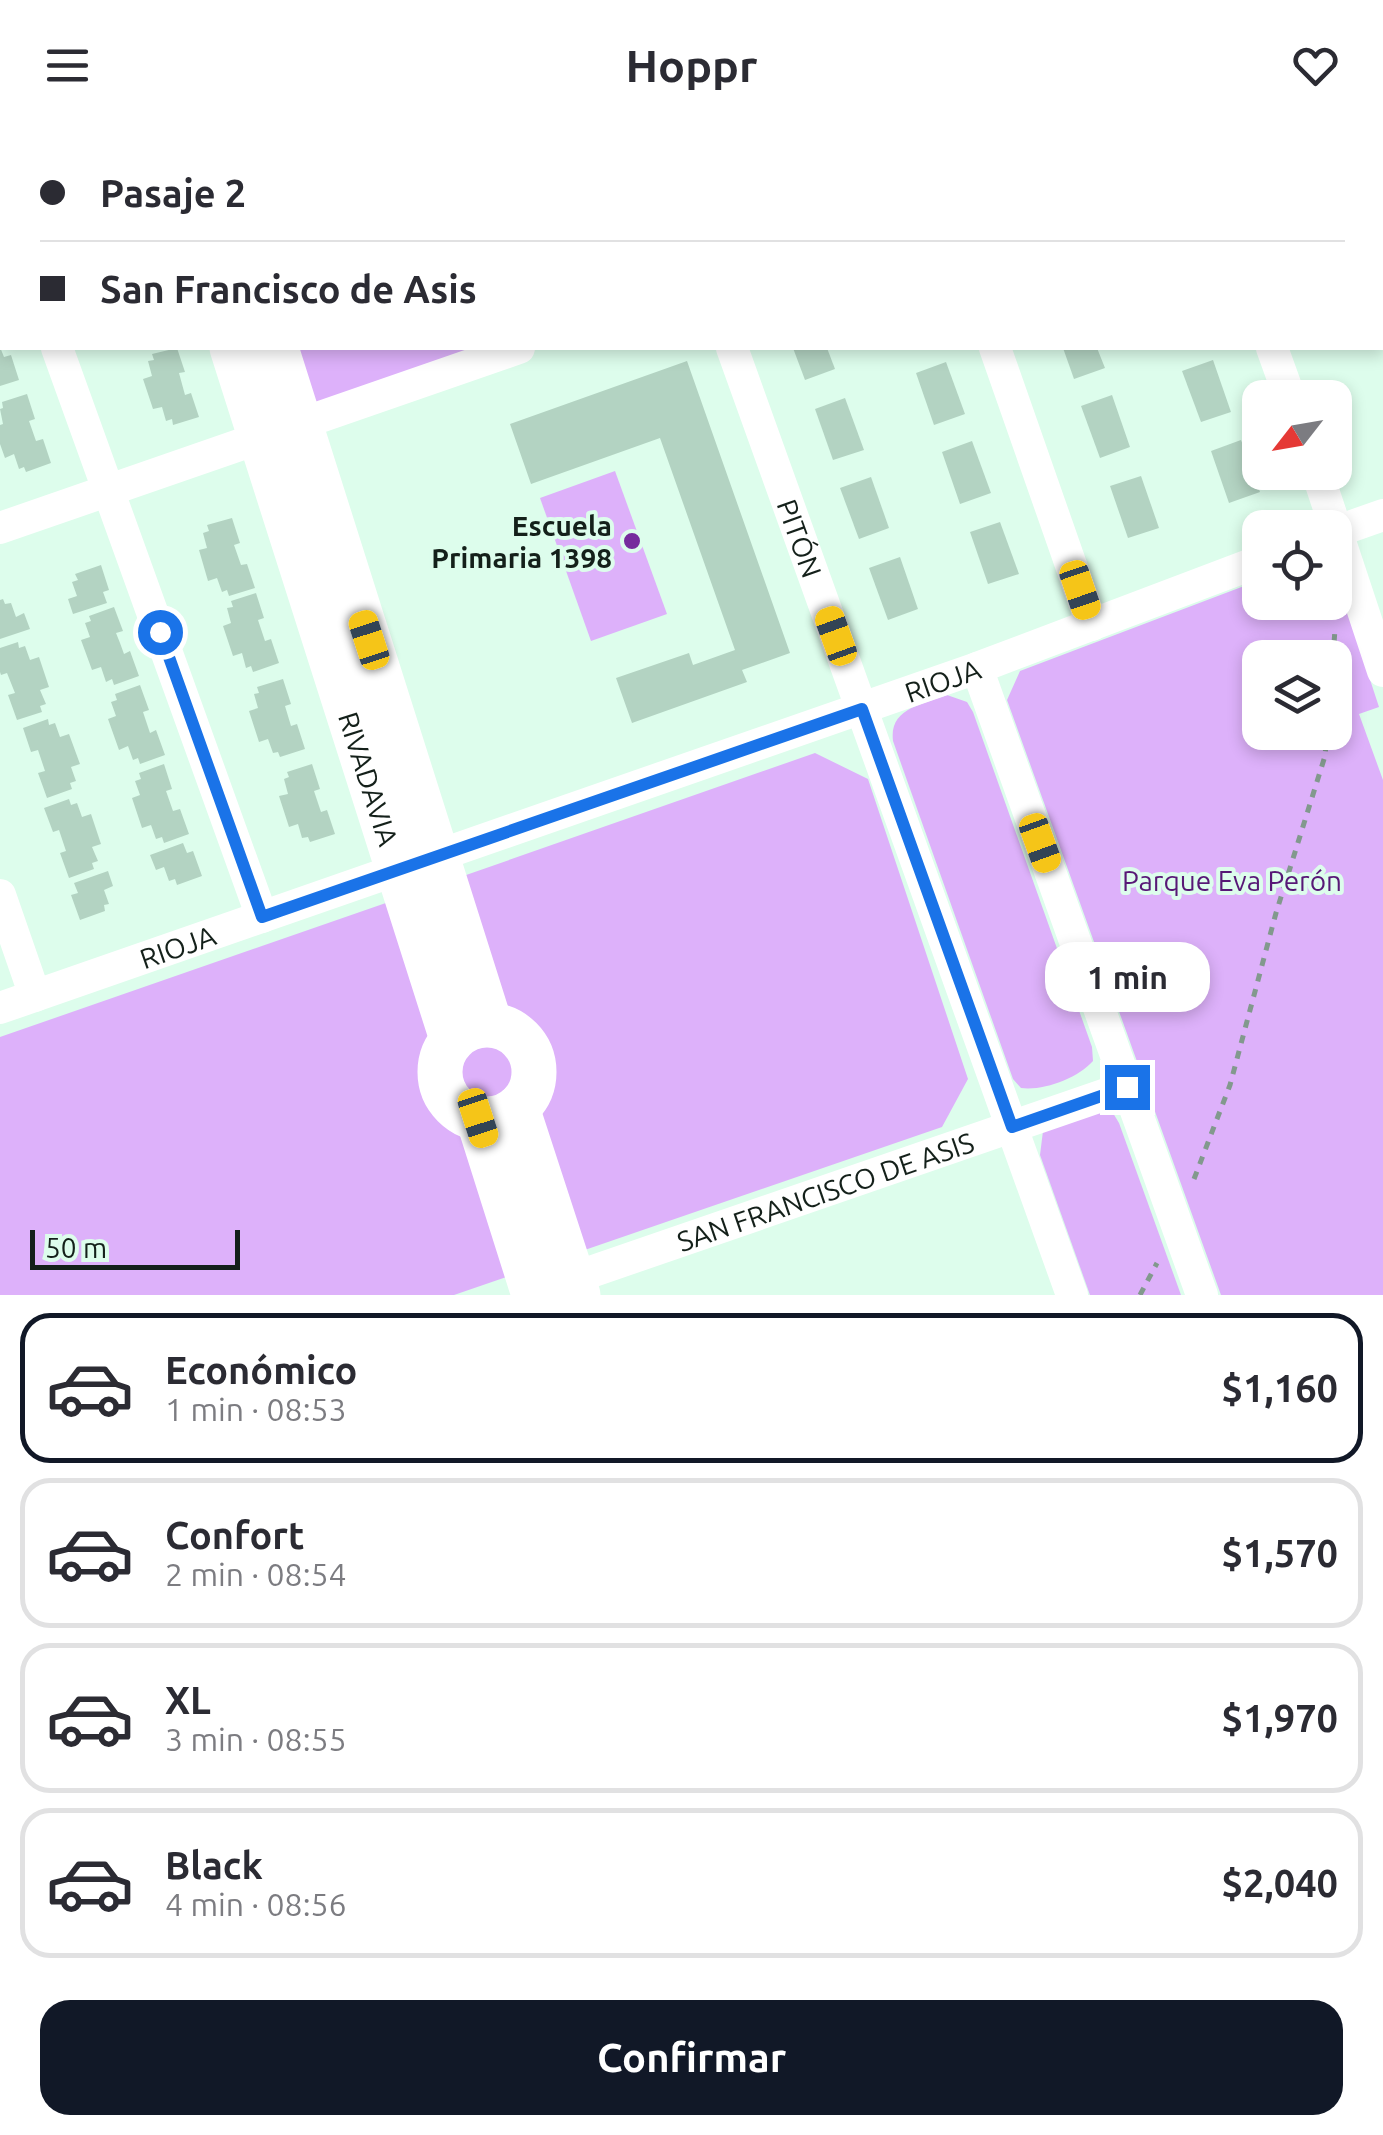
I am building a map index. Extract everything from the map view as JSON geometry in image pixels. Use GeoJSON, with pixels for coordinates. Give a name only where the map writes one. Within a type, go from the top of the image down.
{"type":"FeatureCollection","features":[{"type":"Feature","properties":{"kind":"street"},"geometry":{"type":"LineString","coordinates":[[59,350],[262,917]]}},
{"type":"Feature","properties":{"kind":"street","name":"RIVADAVIA"},"geometry":{"type":"LineString","coordinates":[[233,350],[280,430],[471,1032]]}},
{"type":"Feature","properties":{"kind":"street","name":"RIVADAVIA"},"geometry":{"type":"LineString","coordinates":[[276,350],[280,430]]}},
{"type":"Feature","properties":{"kind":"street"},"geometry":{"type":"LineString","coordinates":[[0,528],[512,350]]}},
{"type":"Feature","properties":{"kind":"street","name":"PITÓN"},"geometry":{"type":"LineString","coordinates":[[733,350],[1072,1295]]}},
{"type":"Feature","properties":{"kind":"street"},"geometry":{"type":"LineString","coordinates":[[996,350],[1092,625]]}},
{"type":"Feature","properties":{"kind":"street"},"geometry":{"type":"LineString","coordinates":[[1273,350],[1284,380]]}},
{"type":"Feature","properties":{"kind":"street"},"geometry":{"type":"LineString","coordinates":[[1352,526],[1383,515]]}},
{"type":"Feature","properties":{"kind":"street","name":"RIOJA"},"geometry":{"type":"LineString","coordinates":[[0,1008],[978,668],[1242,568]]}},
{"type":"Feature","properties":{"kind":"street"},"geometry":{"type":"LineString","coordinates":[[1352,579],[1383,671]]}},
{"type":"Feature","properties":{"kind":"street"},"geometry":{"type":"LineString","coordinates":[[978,668],[1202,1295]]}},
{"type":"Feature","properties":{"kind":"street"},"geometry":{"type":"LineString","coordinates":[[0,895],[35,996]]}},
{"type":"Feature","properties":{"kind":"street"},"geometry":{"type":"LineString","coordinates":[[471,1032],[514,1033],[528,1048],[534,1070],[531,1091],[497,1113],[460,1111],[446,1096],[439,1078],[441,1058],[471,1032]]}},
{"type":"Feature","properties":{"kind":"street","name":"SAN FRANCISCO DE ASIS"},"geometry":{"type":"LineString","coordinates":[[549,1291],[1127,1087]]}},
{"type":"Feature","properties":{"kind":"street"},"geometry":{"type":"LineString","coordinates":[[497,1113],[549,1291]]}},
{"type":"Feature","properties":{"kind":"path"},"geometry":{"type":"LineString","coordinates":[[1140,1295],[1177,1226],[1230,1085],[1325,750]]}},
{"type":"Feature","properties":{"kind":"green space"},"geometry":{"type":"Polygon","coordinates":[[[233,350],[513,350],[300,424],[446,882],[815,753],[868,779],[968,1079],[942,1127],[454,1295],[0,1295],[0,1037],[406,896],[233,350]]]}},
{"type":"Feature","properties":{"kind":"green space"},"geometry":{"type":"Polygon","coordinates":[[[615,471],[667,614],[591,641],[540,498],[615,471]]]}},
{"type":"Feature","properties":{"kind":"green space","name":"Parque Eva Perón"},"geometry":{"type":"Polygon","coordinates":[[[1242,587],[1242,620],[1350,620],[1379,707],[1359,714],[1383,780],[1383,1295],[1221,1295],[1007,700],[1020,671],[1242,587]]]}},
{"type":"Feature","properties":{"kind":"green space"},"geometry":{"type":"Polygon","coordinates":[[[947,695],[967,702],[973,712],[1092,1047],[1093,1061],[1087,1067],[1050,1085],[1021,1088],[1013,1079],[893,741],[896,721],[909,709],[947,695]]]}},
{"type":"Feature","properties":{"kind":"green space"},"geometry":{"type":"Polygon","coordinates":[[[1104,1110],[1113,1113],[1119,1123],[1181,1295],[1090,1295],[1040,1155],[1043,1131],[1104,1110]]]}},
{"type":"Feature","properties":{"kind":"building"},"geometry":{"type":"Polygon","coordinates":[[[1,350],[4,357],[11,355],[19,380],[0,386],[1,350]]]}},
{"type":"Feature","properties":{"kind":"building"},"geometry":{"type":"Polygon","coordinates":[[[178,350],[185,372],[179,373],[185,395],[191,393],[199,417],[173,425],[172,419],[166,421],[162,407],[153,409],[143,379],[152,376],[148,361],[154,360],[152,354],[178,350]]]}},
{"type":"Feature","properties":{"kind":"building"},"geometry":{"type":"Polygon","coordinates":[[[794,350],[828,350],[835,369],[805,380],[794,350]]]}},
{"type":"Feature","properties":{"kind":"building"},"geometry":{"type":"Polygon","coordinates":[[[1064,350],[1098,350],[1105,368],[1074,379],[1064,350]]]}},
{"type":"Feature","properties":{"kind":"building"},"geometry":{"type":"Polygon","coordinates":[[[1213,360],[1231,412],[1201,422],[1182,371],[1213,360]]]}},
{"type":"Feature","properties":{"kind":"building"},"geometry":{"type":"Polygon","coordinates":[[[687,361],[790,653],[742,670],[747,682],[632,723],[616,678],[689,653],[693,665],[735,650],[660,438],[531,484],[510,424],[687,361]]]}},
{"type":"Feature","properties":{"kind":"building"},"geometry":{"type":"Polygon","coordinates":[[[946,362],[965,414],[934,425],[916,373],[946,362]]]}},
{"type":"Feature","properties":{"kind":"building"},"geometry":{"type":"Polygon","coordinates":[[[27,394],[35,419],[29,421],[36,441],[43,439],[51,463],[26,472],[24,467],[19,469],[14,454],[5,458],[0,444],[0,409],[2,402],[27,394]]]}},
{"type":"Feature","properties":{"kind":"building"},"geometry":{"type":"Polygon","coordinates":[[[1112,395],[1130,447],[1100,458],[1081,406],[1112,395]]]}},
{"type":"Feature","properties":{"kind":"building"},"geometry":{"type":"Polygon","coordinates":[[[845,398],[864,450],[833,460],[815,409],[845,398]]]}},
{"type":"Feature","properties":{"kind":"building"},"geometry":{"type":"Polygon","coordinates":[[[1241,440],[1242,490],[1260,492],[1229,503],[1211,451],[1241,440]]]}},
{"type":"Feature","properties":{"kind":"building"},"geometry":{"type":"Polygon","coordinates":[[[972,441],[991,493],[960,504],[942,452],[972,441]]]}},
{"type":"Feature","properties":{"kind":"building"},"geometry":{"type":"Polygon","coordinates":[[[1141,476],[1159,528],[1128,538],[1110,486],[1141,476]]]}},
{"type":"Feature","properties":{"kind":"building"},"geometry":{"type":"Polygon","coordinates":[[[871,477],[889,528],[859,539],[840,488],[871,477]]]}},
{"type":"Feature","properties":{"kind":"building"},"geometry":{"type":"Polygon","coordinates":[[[232,518],[240,543],[234,545],[241,565],[247,564],[255,588],[229,596],[227,590],[222,592],[217,578],[208,581],[199,550],[207,548],[203,533],[209,531],[207,525],[232,518]]]}},
{"type":"Feature","properties":{"kind":"building"},"geometry":{"type":"Polygon","coordinates":[[[1000,522],[1019,574],[988,584],[970,532],[1000,522]]]}},
{"type":"Feature","properties":{"kind":"building"},"geometry":{"type":"Polygon","coordinates":[[[900,557],[918,609],[888,620],[869,568],[900,557]]]}},
{"type":"Feature","properties":{"kind":"building"},"geometry":{"type":"Polygon","coordinates":[[[101,565],[109,590],[103,592],[107,603],[73,614],[68,599],[77,596],[72,582],[78,580],[75,574],[101,565]]]}},
{"type":"Feature","properties":{"kind":"building"},"geometry":{"type":"Polygon","coordinates":[[[256,593],[264,618],[258,620],[265,641],[271,639],[279,663],[253,672],[251,666],[246,668],[242,653],[233,656],[223,626],[231,623],[227,608],[233,607],[231,601],[256,593]]]}},
{"type":"Feature","properties":{"kind":"building"},"geometry":{"type":"Polygon","coordinates":[[[3,599],[5,604],[11,603],[16,617],[24,613],[30,629],[0,639],[3,599]]]}},
{"type":"Feature","properties":{"kind":"building"},"geometry":{"type":"Polygon","coordinates":[[[114,607],[123,631],[116,633],[124,654],[130,651],[139,676],[114,685],[112,679],[106,682],[101,667],[92,670],[81,640],[90,637],[85,623],[91,621],[89,616],[114,607]]]}},
{"type":"Feature","properties":{"kind":"building"},"geometry":{"type":"Polygon","coordinates":[[[18,642],[19,648],[25,646],[30,660],[39,657],[49,687],[40,690],[46,704],[40,706],[42,712],[17,720],[8,695],[15,693],[7,673],[0,672],[0,648],[18,642]]]}},
{"type":"Feature","properties":{"kind":"building"},"geometry":{"type":"Polygon","coordinates":[[[283,679],[291,704],[285,706],[291,726],[297,724],[305,749],[280,757],[278,752],[273,753],[268,739],[259,742],[249,711],[258,708],[254,694],[259,693],[257,687],[283,679]]]}},
{"type":"Feature","properties":{"kind":"building"},"geometry":{"type":"Polygon","coordinates":[[[140,685],[149,710],[143,712],[150,733],[156,730],[165,755],[140,764],[138,758],[133,760],[128,746],[119,750],[108,719],[116,716],[111,702],[117,700],[115,694],[140,685]]]}},
{"type":"Feature","properties":{"kind":"building"},"geometry":{"type":"Polygon","coordinates":[[[48,719],[49,725],[55,723],[60,737],[69,734],[80,764],[71,767],[76,781],[70,783],[72,789],[47,798],[38,773],[45,771],[38,750],[31,752],[23,728],[48,719]]]}},
{"type":"Feature","properties":{"kind":"building"},"geometry":{"type":"Polygon","coordinates":[[[164,764],[172,789],[166,791],[173,811],[180,809],[189,834],[164,843],[162,837],[156,839],[151,825],[142,828],[132,798],[140,795],[135,781],[141,779],[139,773],[164,764]]]}},
{"type":"Feature","properties":{"kind":"building"},"geometry":{"type":"Polygon","coordinates":[[[312,764],[320,789],[314,791],[321,812],[327,810],[335,834],[310,842],[308,837],[302,838],[298,824],[289,827],[279,796],[288,794],[284,779],[289,777],[287,772],[312,764]]]}},
{"type":"Feature","properties":{"kind":"building"},"geometry":{"type":"Polygon","coordinates":[[[69,799],[71,805],[77,803],[82,817],[91,814],[101,844],[92,847],[98,861],[92,863],[94,869],[69,878],[60,853],[66,851],[59,830],[53,832],[44,808],[69,799]]]}},
{"type":"Feature","properties":{"kind":"building"},"geometry":{"type":"Polygon","coordinates":[[[183,843],[187,853],[193,851],[202,876],[177,885],[175,879],[169,881],[164,867],[156,870],[150,855],[183,843]]]}},
{"type":"Feature","properties":{"kind":"building"},"geometry":{"type":"Polygon","coordinates":[[[108,871],[113,886],[104,890],[109,904],[104,905],[105,911],[80,920],[71,895],[78,893],[74,883],[108,871]]]}},
{"type":"Feature","properties":{"kind":"place","name":"Escuela Primaria 1398"},"geometry":{"type":"Point","coordinates":[632,541]}},
{"type":"Feature","properties":{"kind":"route"},"geometry":{"type":"LineString","coordinates":[[160,632],[262,917],[862,709],[1012,1127],[1127,1087]]}}]}
